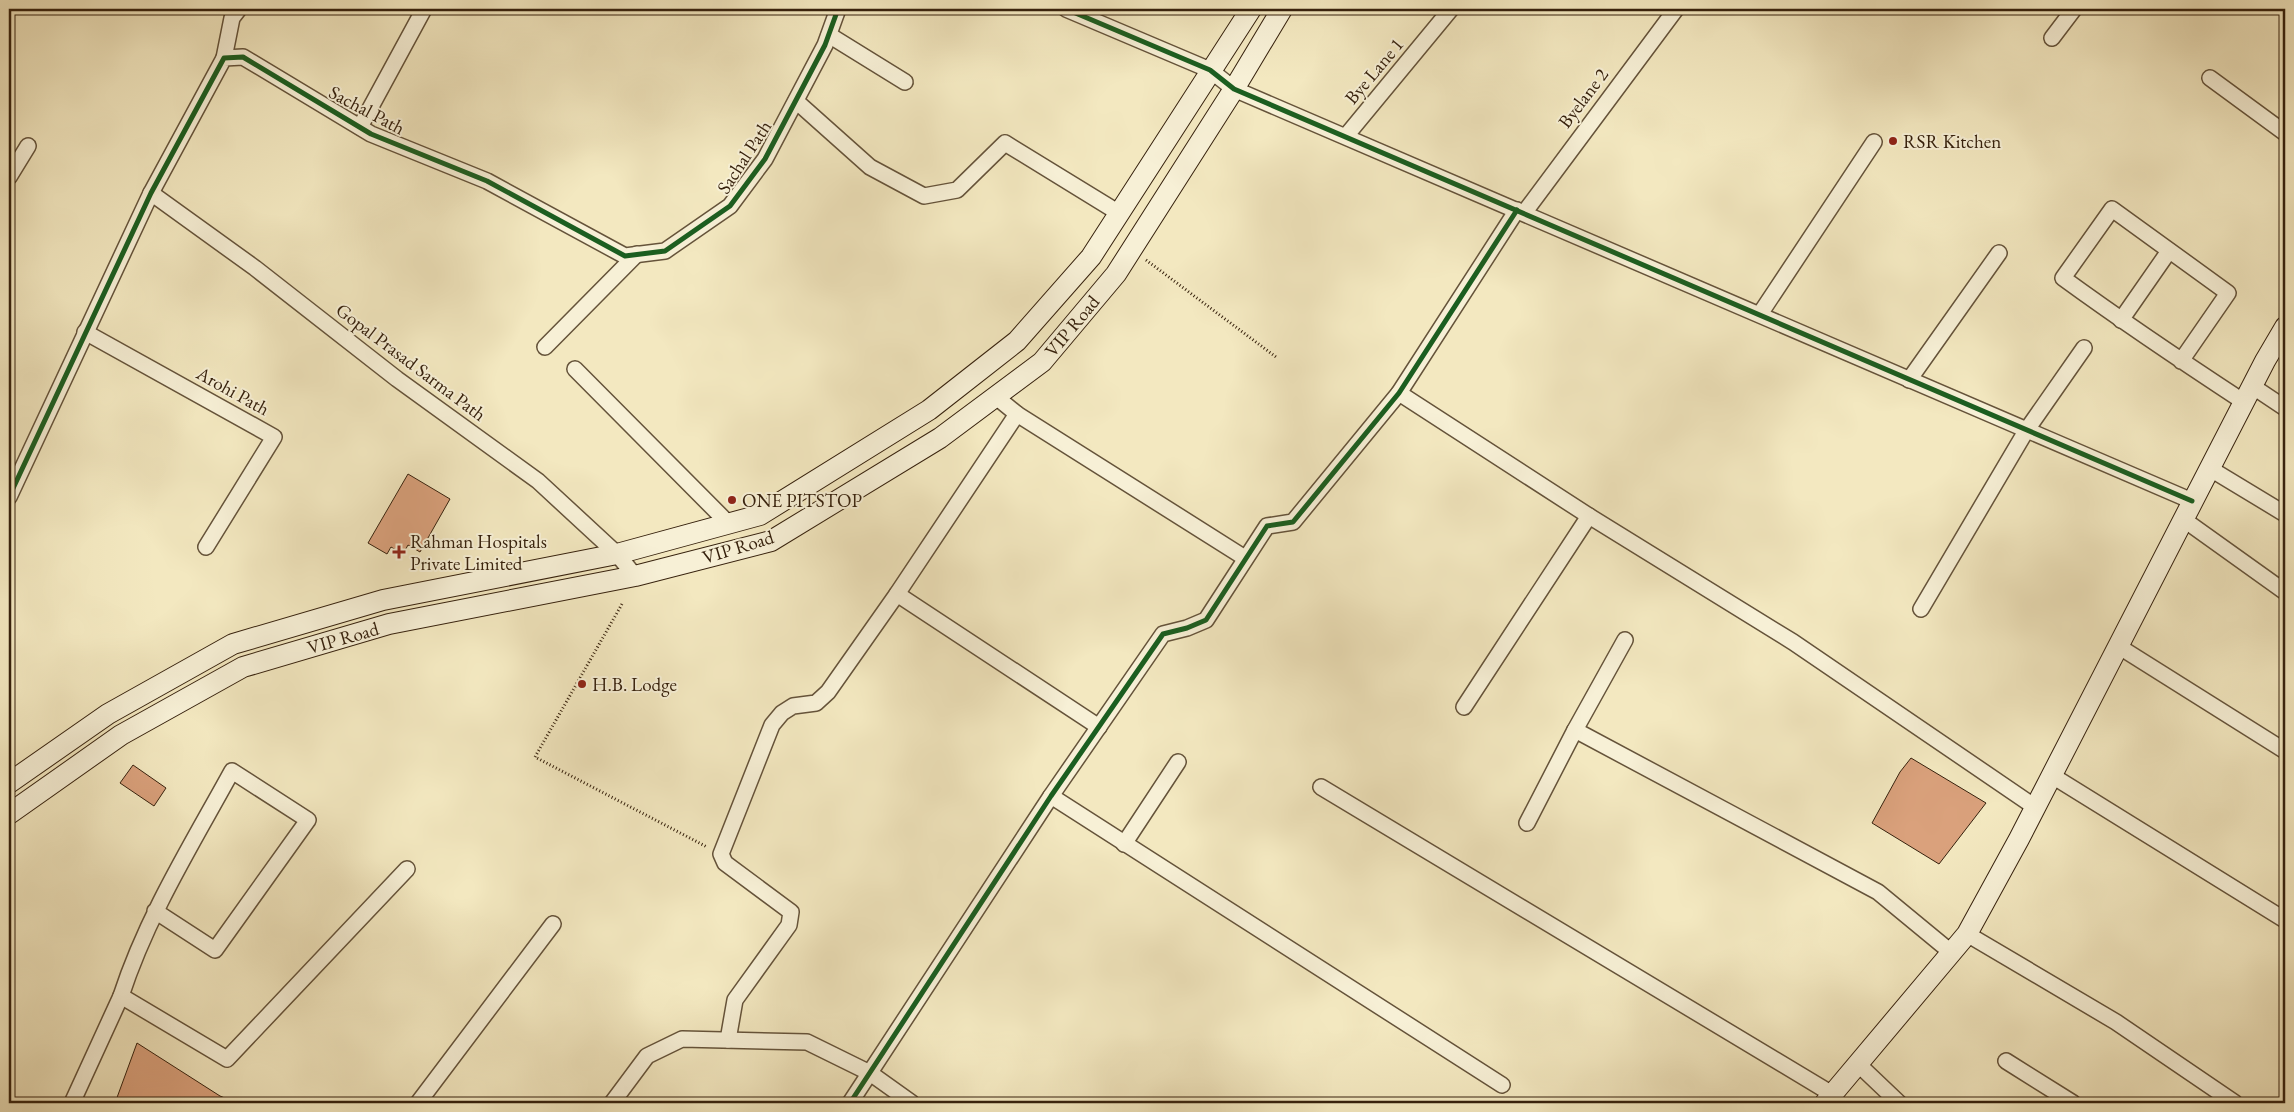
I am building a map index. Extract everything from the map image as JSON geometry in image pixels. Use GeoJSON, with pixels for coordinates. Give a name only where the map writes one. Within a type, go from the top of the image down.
{"type":"FeatureCollection","features":[{"type":"Feature","properties":{"kind":"main road","name":"VIP Road"},"geometry":{"type":"LineString","coordinates":[[9,783],[108,714],[233,644],[383,600],[616,554],[760,516],[929,410],[1017,341],[1091,256],[1251,9]]}},
{"type":"Feature","properties":{"kind":"main road","name":"VIP Road"},"geometry":{"type":"LineString","coordinates":[[9,814],[122,735],[242,667],[389,624],[635,576],[771,541],[940,438],[1042,362],[1116,274],[1234,89],[1282,9]]}},
{"type":"Feature","properties":{"kind":"main road"},"geometry":{"type":"LineString","coordinates":[[1828,1099],[1967,934],[2035,807],[2209,468],[2285,327]]}},
{"type":"Feature","properties":{"kind":"street"},"geometry":{"type":"LineString","coordinates":[[9,497],[151,193],[224,58],[232,18],[239,9]]}},
{"type":"Feature","properties":{"kind":"street"},"geometry":{"type":"LineString","coordinates":[[360,127],[424,9]]}},
{"type":"Feature","properties":{"kind":"street","name":"Sachal Path"},"geometry":{"type":"LineString","coordinates":[[224,58],[242,56],[371,134],[488,181],[625,256],[664,251],[730,206],[765,159],[829,35],[838,9]]}},
{"type":"Feature","properties":{"kind":"street"},"geometry":{"type":"LineString","coordinates":[[1066,9],[1210,70],[1234,89],[1760,314],[2026,431],[2188,510],[2285,592]]}},
{"type":"Feature","properties":{"kind":"street","name":"Bye Lane 1"},"geometry":{"type":"LineString","coordinates":[[1346,136],[1451,9]]}},
{"type":"Feature","properties":{"kind":"street","name":"Byelane 2"},"geometry":{"type":"LineString","coordinates":[[850,1103],[1051,796],[1163,634],[1187,628],[1206,620],[1267,526],[1293,522],[1399,393],[1520,212],[1676,9]]}},
{"type":"Feature","properties":{"kind":"street"},"geometry":{"type":"LineString","coordinates":[[2052,38],[2074,9]]}},
{"type":"Feature","properties":{"kind":"street"},"geometry":{"type":"LineString","coordinates":[[829,35],[905,82]]}},
{"type":"Feature","properties":{"kind":"street"},"geometry":{"type":"LineString","coordinates":[[2210,78],[2285,133]]}},
{"type":"Feature","properties":{"kind":"street"},"geometry":{"type":"LineString","coordinates":[[796,101],[870,167],[924,196],[957,190],[1005,143],[1119,214]]}},
{"type":"Feature","properties":{"kind":"street"},"geometry":{"type":"LineString","coordinates":[[1760,314],[1874,142]]}},
{"type":"Feature","properties":{"kind":"street"},"geometry":{"type":"LineString","coordinates":[[9,177],[28,146]]}},
{"type":"Feature","properties":{"kind":"street","name":"Gopal Prasad Sarma Path"},"geometry":{"type":"LineString","coordinates":[[151,193],[255,268],[396,379],[538,481],[616,554],[635,576]]}},
{"type":"Feature","properties":{"kind":"street"},"geometry":{"type":"LineString","coordinates":[[2182,361],[2228,293],[2112,209],[2063,278],[2182,361],[2248,394],[2285,408]]}},
{"type":"Feature","properties":{"kind":"street"},"geometry":{"type":"LineString","coordinates":[[2121,320],[2169,251]]}},
{"type":"Feature","properties":{"kind":"street"},"geometry":{"type":"LineString","coordinates":[[1909,380],[1999,253]]}},
{"type":"Feature","properties":{"kind":"street"},"geometry":{"type":"LineString","coordinates":[[545,347],[637,254]]}},
{"type":"Feature","properties":{"kind":"street","name":"Arohi Path"},"geometry":{"type":"LineString","coordinates":[[85,332],[274,437],[206,547]]}},
{"type":"Feature","properties":{"kind":"street"},"geometry":{"type":"LineString","coordinates":[[1921,609],[2026,431],[2084,348]]}},
{"type":"Feature","properties":{"kind":"street"},"geometry":{"type":"LineString","coordinates":[[575,369],[729,524]]}},
{"type":"Feature","properties":{"kind":"street"},"geometry":{"type":"LineString","coordinates":[[1399,393],[1589,516],[1793,642],[2035,807]]}},
{"type":"Feature","properties":{"kind":"street"},"geometry":{"type":"LineString","coordinates":[[996,396],[1017,414],[1245,558]]}},
{"type":"Feature","properties":{"kind":"street"},"geometry":{"type":"LineString","coordinates":[[728,1040],[735,1000],[789,925],[791,912],[725,863],[721,854],[772,725],[782,713],[793,706],[816,703],[828,692],[897,594],[1017,414]]}},
{"type":"Feature","properties":{"kind":"street"},"geometry":{"type":"LineString","coordinates":[[2209,468],[2285,514]]}},
{"type":"Feature","properties":{"kind":"street"},"geometry":{"type":"LineString","coordinates":[[1464,707],[1589,516]]}},
{"type":"Feature","properties":{"kind":"street"},"geometry":{"type":"LineString","coordinates":[[897,594],[1098,727]]}},
{"type":"Feature","properties":{"kind":"street"},"geometry":{"type":"LineString","coordinates":[[1527,823],[1575,730],[1625,640]]}},
{"type":"Feature","properties":{"kind":"street"},"geometry":{"type":"LineString","coordinates":[[2118,646],[2285,751]]}},
{"type":"Feature","properties":{"kind":"street"},"geometry":{"type":"LineString","coordinates":[[1575,730],[1878,892],[1952,953]]}},
{"type":"Feature","properties":{"kind":"street"},"geometry":{"type":"LineString","coordinates":[[1124,844],[1178,762]]}},
{"type":"Feature","properties":{"kind":"street"},"geometry":{"type":"LineString","coordinates":[[72,1103],[121,996],[132,961],[155,911],[232,771],[308,820],[215,950],[155,911]]}},
{"type":"Feature","properties":{"kind":"street"},"geometry":{"type":"LineString","coordinates":[[2051,775],[2285,920]]}},
{"type":"Feature","properties":{"kind":"street"},"geometry":{"type":"LineString","coordinates":[[1321,788],[1828,1099]]}},
{"type":"Feature","properties":{"kind":"street"},"geometry":{"type":"LineString","coordinates":[[1051,796],[1502,1085]]}},
{"type":"Feature","properties":{"kind":"street"},"geometry":{"type":"LineString","coordinates":[[121,996],[227,1059],[407,869]]}},
{"type":"Feature","properties":{"kind":"street"},"geometry":{"type":"LineString","coordinates":[[418,1103],[553,924]]}},
{"type":"Feature","properties":{"kind":"street"},"geometry":{"type":"LineString","coordinates":[[1967,934],[2116,1022],[2235,1103]]}},
{"type":"Feature","properties":{"kind":"street"},"geometry":{"type":"LineString","coordinates":[[612,1103],[647,1056],[682,1039],[807,1042],[870,1073],[912,1103]]}},
{"type":"Feature","properties":{"kind":"street"},"geometry":{"type":"LineString","coordinates":[[2006,1060],[2073,1103]]}},
{"type":"Feature","properties":{"kind":"street"},"geometry":{"type":"LineString","coordinates":[[1858,1064],[1899,1103]]}},
{"type":"Feature","properties":{"kind":"path"},"geometry":{"type":"LineString","coordinates":[[1146,260],[1276,357]]}},
{"type":"Feature","properties":{"kind":"path"},"geometry":{"type":"LineString","coordinates":[[622,604],[535,757],[721,854]]}},
{"type":"Feature","properties":{"kind":"building","name":"Rahman Hospitals Private Limited"},"geometry":{"type":"Polygon","coordinates":[[[408,474],[450,499],[420,552],[408,545],[403,554],[391,547],[387,554],[368,543],[408,474]]]}},
{"type":"Feature","properties":{"kind":"building"},"geometry":{"type":"Polygon","coordinates":[[[1911,758],[1986,803],[1939,864],[1872,823],[1900,772],[1911,758]]]}},
{"type":"Feature","properties":{"kind":"building"},"geometry":{"type":"Polygon","coordinates":[[[133,765],[166,788],[154,806],[120,783],[133,765]]]}},
{"type":"Feature","properties":{"kind":"building"},"geometry":{"type":"Polygon","coordinates":[[[137,1043],[220,1096],[237,1103],[115,1103],[137,1043]]]}},
{"type":"Feature","properties":{"kind":"cycle path"},"geometry":{"type":"LineString","coordinates":[[9,497],[151,193],[224,58],[243,57],[371,134],[487,181],[625,256],[665,251],[730,206],[765,159],[825,45],[838,9]]}},
{"type":"Feature","properties":{"kind":"cycle path"},"geometry":{"type":"LineString","coordinates":[[1066,9],[1210,70],[1234,89],[2192,501]]}},
{"type":"Feature","properties":{"kind":"cycle path"},"geometry":{"type":"LineString","coordinates":[[850,1103],[1051,796],[1163,634],[1187,628],[1206,620],[1267,526],[1293,522],[1399,393],[1517,210]]}},
{"type":"Feature","properties":{"kind":"place","name":"RSR Kitchen"},"geometry":{"type":"Point","coordinates":[1893,141]}},
{"type":"Feature","properties":{"kind":"place","name":"ONE PITSTOP"},"geometry":{"type":"Point","coordinates":[732,500]}},
{"type":"Feature","properties":{"kind":"place","name":"Rahman Hospitals Private Limited"},"geometry":{"type":"Point","coordinates":[399,552]}},
{"type":"Feature","properties":{"kind":"place","name":"H.B. Lodge"},"geometry":{"type":"Point","coordinates":[582,684]}}]}
